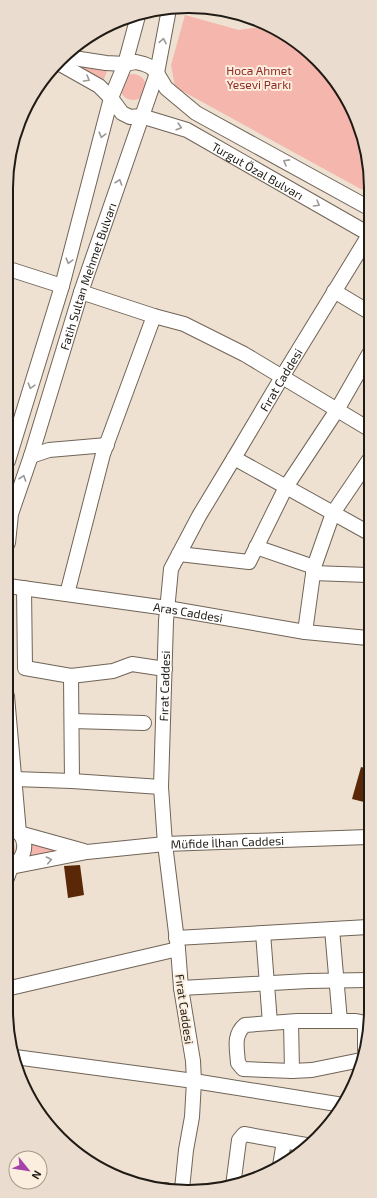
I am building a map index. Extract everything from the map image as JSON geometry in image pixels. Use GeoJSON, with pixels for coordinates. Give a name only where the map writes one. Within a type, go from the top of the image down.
{"type":"FeatureCollection","features":[{"type":"Feature","properties":{"kind":"street","name":"Fatih Sultan Mehmet Bulvarı"},"geometry":{"type":"LineString","coordinates":[[13,508],[31,456],[81,292],[156,73],[168,15]]}},
{"type":"Feature","properties":{"kind":"street","name":"Fatih Sultan Mehmet Bulvarı"},"geometry":{"type":"LineString","coordinates":[[13,443],[62,286],[111,98],[125,64],[137,21]]}},
{"type":"Feature","properties":{"kind":"street"},"geometry":{"type":"LineString","coordinates":[[72,58],[106,63],[125,64],[136,62],[151,67],[156,73]]}},
{"type":"Feature","properties":{"kind":"street","name":"Turgut Özal Bulvarı"},"geometry":{"type":"LineString","coordinates":[[63,66],[99,86],[111,98],[122,113],[130,117],[141,116],[187,130],[364,231]]}},
{"type":"Feature","properties":{"kind":"street","name":"Turgut Özal Bulvarı"},"geometry":{"type":"LineString","coordinates":[[156,73],[166,88],[196,113],[364,205]]}},
{"type":"Feature","properties":{"kind":"street","name":"Fırat Caddesi"},"geometry":{"type":"LineString","coordinates":[[182,1185],[186,1150],[192,1118],[194,1081],[193,1061],[181,988],[165,844],[161,787],[167,608],[171,570],[199,516],[364,242]]}},
{"type":"Feature","properties":{"kind":"street"},"geometry":{"type":"LineString","coordinates":[[13,271],[62,286]]}},
{"type":"Feature","properties":{"kind":"street"},"geometry":{"type":"LineString","coordinates":[[81,292],[154,316],[184,324],[244,354],[364,426]]}},
{"type":"Feature","properties":{"kind":"street"},"geometry":{"type":"LineString","coordinates":[[334,292],[364,309]]}},
{"type":"Feature","properties":{"kind":"street"},"geometry":{"type":"LineString","coordinates":[[68,594],[107,445],[154,316]]}},
{"type":"Feature","properties":{"kind":"street"},"geometry":{"type":"LineString","coordinates":[[179,554],[249,562],[286,487],[337,410],[364,363]]}},
{"type":"Feature","properties":{"kind":"street"},"geometry":{"type":"LineString","coordinates":[[31,456],[49,450],[107,445]]}},
{"type":"Feature","properties":{"kind":"street"},"geometry":{"type":"LineString","coordinates":[[234,458],[364,531]]}},
{"type":"Feature","properties":{"kind":"street"},"geometry":{"type":"LineString","coordinates":[[305,632],[314,570],[333,514],[364,468]]}},
{"type":"Feature","properties":{"kind":"street"},"geometry":{"type":"LineString","coordinates":[[256,547],[314,570],[364,575]]}},
{"type":"Feature","properties":{"kind":"street","name":"Aras Caddesi"},"geometry":{"type":"LineString","coordinates":[[13,587],[167,608],[305,632],[364,638]]}},
{"type":"Feature","properties":{"kind":"street"},"geometry":{"type":"LineString","coordinates":[[24,588],[25,668],[71,676],[113,671],[132,664],[165,668]]}},
{"type":"Feature","properties":{"kind":"street"},"geometry":{"type":"LineString","coordinates":[[71,676],[72,781]]}},
{"type":"Feature","properties":{"kind":"street"},"geometry":{"type":"LineString","coordinates":[[72,721],[144,723]]}},
{"type":"Feature","properties":{"kind":"street"},"geometry":{"type":"LineString","coordinates":[[13,767],[13,830],[22,839],[24,845],[24,852],[21,859],[13,867]]}},
{"type":"Feature","properties":{"kind":"street"},"geometry":{"type":"LineString","coordinates":[[14,779],[161,787]]}},
{"type":"Feature","properties":{"kind":"street"},"geometry":{"type":"LineString","coordinates":[[13,830],[87,852]]}},
{"type":"Feature","properties":{"kind":"street","name":"Müfide İlhan Caddesi"},"geometry":{"type":"LineString","coordinates":[[13,870],[87,852],[165,844],[364,838]]}},
{"type":"Feature","properties":{"kind":"street"},"geometry":{"type":"LineString","coordinates":[[13,987],[177,943],[263,933],[364,927]]}},
{"type":"Feature","properties":{"kind":"street"},"geometry":{"type":"LineString","coordinates":[[332,929],[340,1021]]}},
{"type":"Feature","properties":{"kind":"street"},"geometry":{"type":"LineString","coordinates":[[263,933],[270,1024]]}},
{"type":"Feature","properties":{"kind":"street"},"geometry":{"type":"LineString","coordinates":[[181,988],[364,980]]}},
{"type":"Feature","properties":{"kind":"street"},"geometry":{"type":"LineString","coordinates":[[356,1061],[312,1070],[292,1071],[244,1069],[238,1063],[237,1034],[245,1025],[340,1021],[356,1021],[363,1024]]}},
{"type":"Feature","properties":{"kind":"street"},"geometry":{"type":"LineString","coordinates":[[291,1022],[292,1071]]}},
{"type":"Feature","properties":{"kind":"street"},"geometry":{"type":"LineString","coordinates":[[20,1058],[194,1081],[336,1104]]}},
{"type":"Feature","properties":{"kind":"street"},"geometry":{"type":"LineString","coordinates":[[233,1179],[241,1137],[244,1134],[301,1144]]}},
{"type":"Feature","properties":{"kind":"street"},"geometry":{"type":"LineString","coordinates":[[281,1158],[284,1141]]}},
{"type":"Feature","properties":{"kind":"green space","name":"Hoca Ahmet Yesevi Parkı"},"geometry":{"type":"Polygon","coordinates":[[[185,15],[239,30],[258,27],[286,43],[313,64],[328,82],[346,111],[355,132],[361,154],[364,191],[175,87],[171,65],[185,15]]]}},
{"type":"Feature","properties":{"kind":"green space"},"geometry":{"type":"Polygon","coordinates":[[[66,63],[108,69],[103,81],[66,63]]]}},
{"type":"Feature","properties":{"kind":"green space"},"geometry":{"type":"Polygon","coordinates":[[[133,74],[142,78],[146,87],[142,96],[133,100],[124,96],[120,87],[124,78],[133,74]]]}},
{"type":"Feature","properties":{"kind":"green space"},"geometry":{"type":"Polygon","coordinates":[[[13,843],[15,849],[13,855],[13,843]]]}},
{"type":"Feature","properties":{"kind":"green space"},"geometry":{"type":"Polygon","coordinates":[[[28,843],[71,852],[28,857],[28,843]]]}},
{"type":"Feature","properties":{"kind":"building"},"geometry":{"type":"Polygon","coordinates":[[[361,767],[364,768],[364,802],[352,799],[361,767]]]}},
{"type":"Feature","properties":{"kind":"building"},"geometry":{"type":"Polygon","coordinates":[[[80,865],[84,895],[68,898],[64,866],[80,865]]]}}]}
